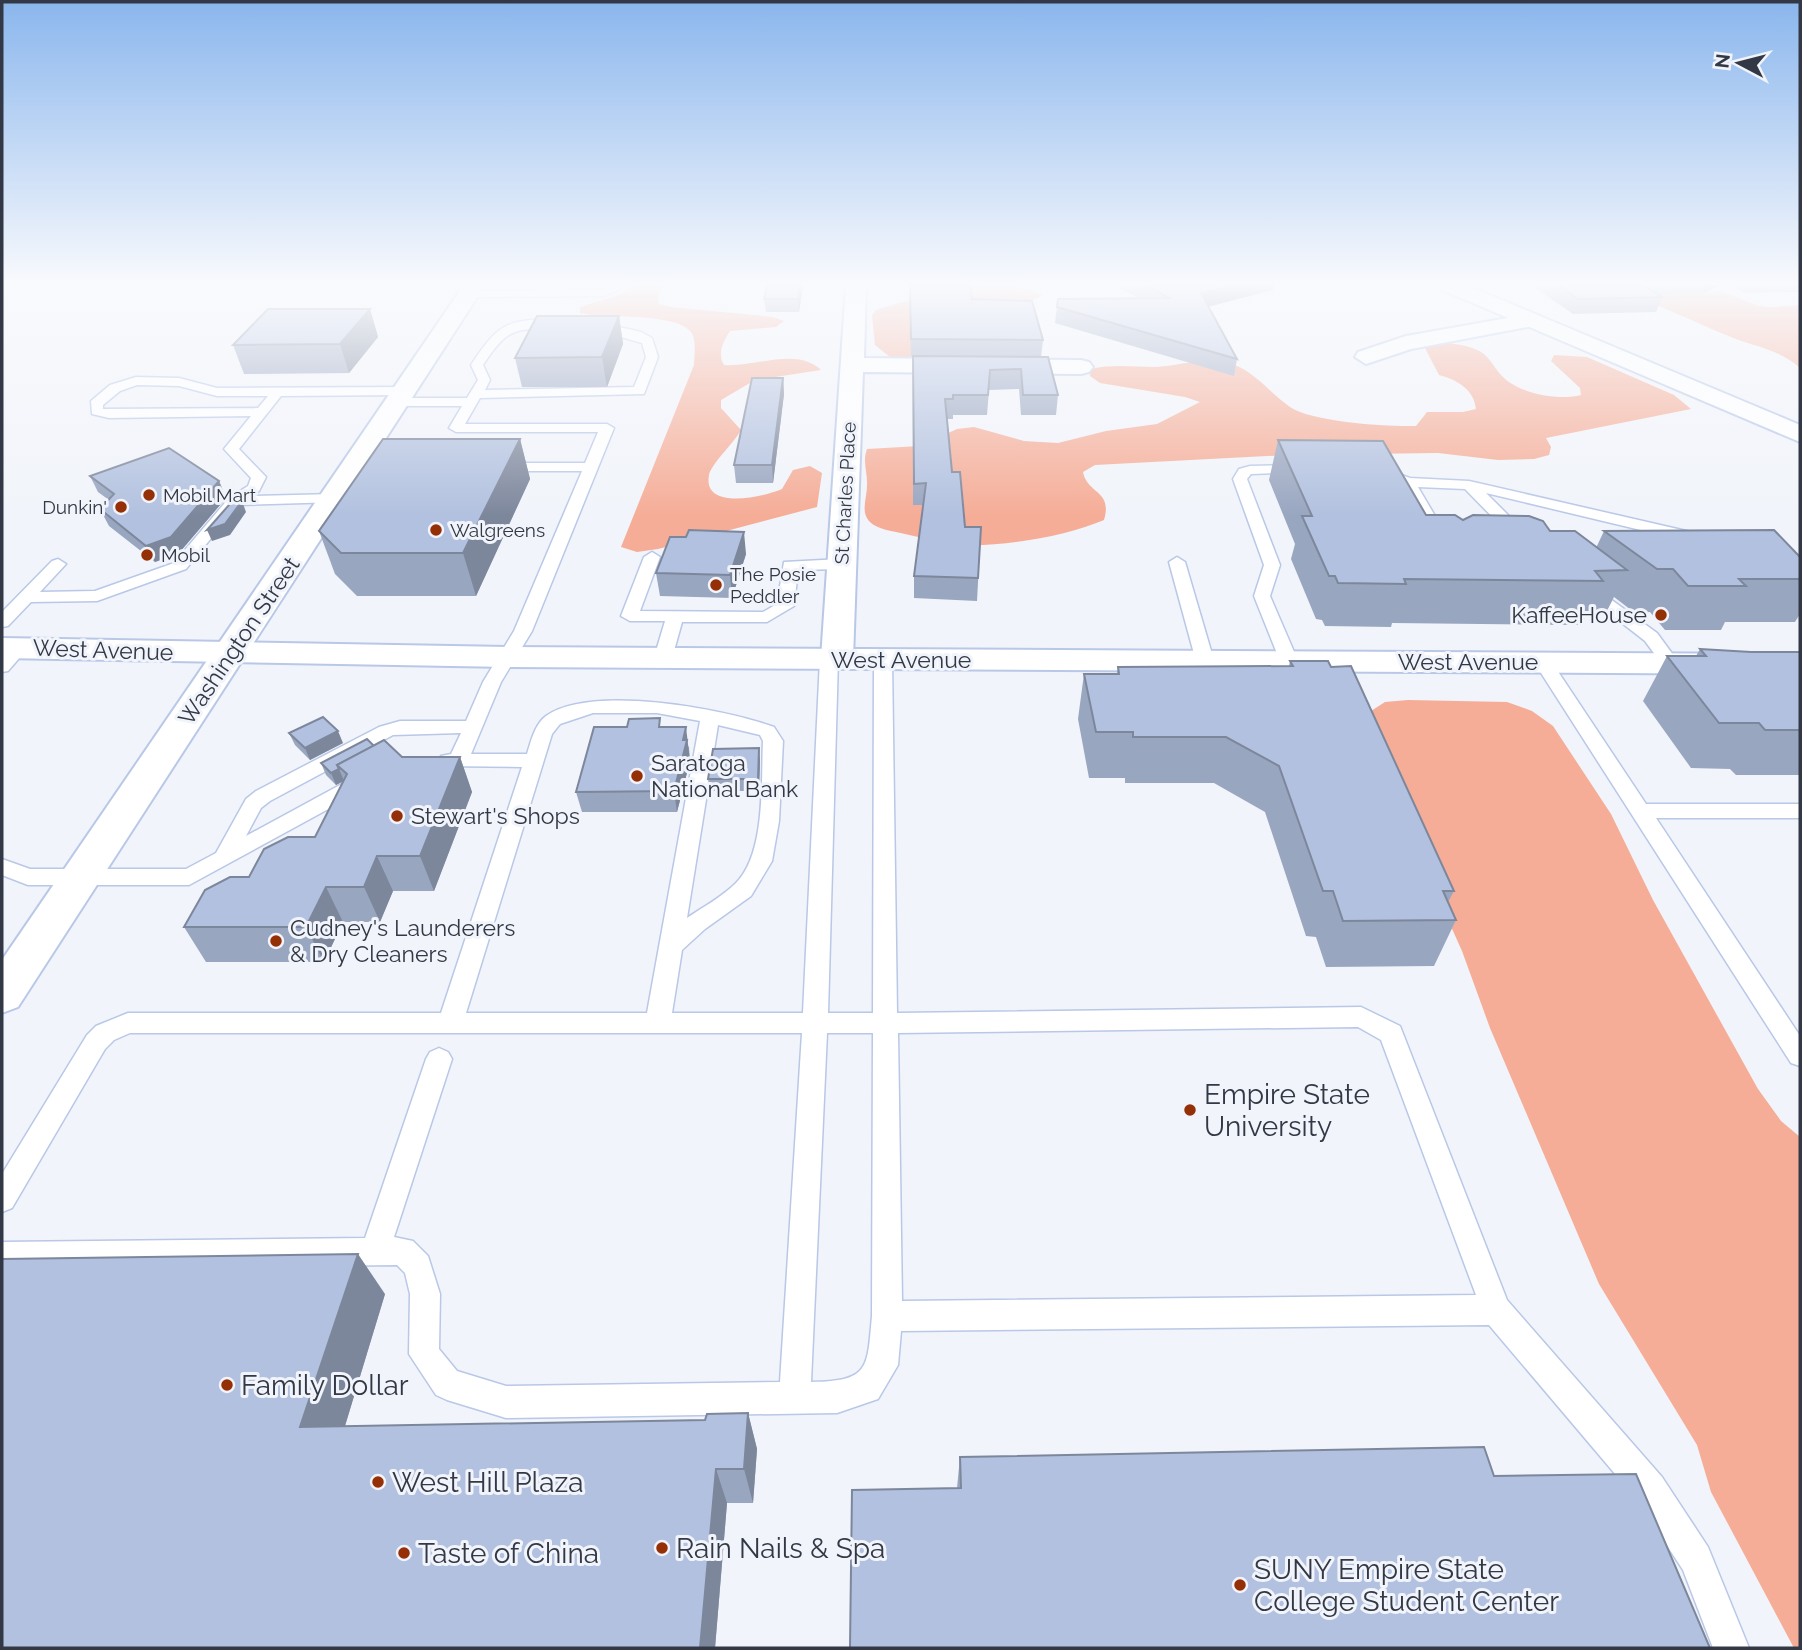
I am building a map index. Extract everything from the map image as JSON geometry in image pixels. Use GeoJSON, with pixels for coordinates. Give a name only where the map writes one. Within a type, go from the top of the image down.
{"type":"FeatureCollection","features":[{"type":"Feature","properties":{"kind":"main road","name":"Washington Street"},"geometry":{"type":"LineString","coordinates":[[2,995],[425,362]]}},
{"type":"Feature","properties":{"kind":"main road","name":"St Charles Place"},"geometry":{"type":"LineString","coordinates":[[833,659],[842,564],[852,362]]}},
{"type":"Feature","properties":{"kind":"main road"},"geometry":{"type":"LineString","coordinates":[[1629,362],[1800,434]]}},
{"type":"Feature","properties":{"kind":"main road"},"geometry":{"type":"LineString","coordinates":[[852,366],[1081,367]]}},
{"type":"Feature","properties":{"kind":"main road","name":"West Avenue"},"geometry":{"type":"LineString","coordinates":[[6,646],[508,657],[1800,664]]}},
{"type":"Feature","properties":{"kind":"lane"},"geometry":{"type":"LineString","coordinates":[[445,446],[484,380],[477,365],[479,362]]}},
{"type":"Feature","properties":{"kind":"lane"},"geometry":{"type":"LineString","coordinates":[[262,412],[109,414],[97,411],[96,404],[115,388],[136,382],[179,382],[210,391],[474,398],[630,393],[643,387],[649,362]]}},
{"type":"Feature","properties":{"kind":"lane"},"geometry":{"type":"LineString","coordinates":[[26,597],[97,596],[180,566],[234,501],[254,488],[259,477],[231,449],[278,391]]}},
{"type":"Feature","properties":{"kind":"lane"},"geometry":{"type":"LineString","coordinates":[[456,428],[607,428],[523,631],[492,682],[459,760]]}},
{"type":"Feature","properties":{"kind":"lane"},"geometry":{"type":"LineString","coordinates":[[489,467],[590,467]]}},
{"type":"Feature","properties":{"kind":"lane"},"geometry":{"type":"LineString","coordinates":[[1289,661],[1262,596],[1272,565],[1240,475],[1257,469],[1314,473]]}},
{"type":"Feature","properties":{"kind":"lane"},"geometry":{"type":"LineString","coordinates":[[1367,470],[1408,482],[1469,485],[1711,542]]}},
{"type":"Feature","properties":{"kind":"lane"},"geometry":{"type":"LineString","coordinates":[[1408,482],[1450,555]]}},
{"type":"Feature","properties":{"kind":"lane"},"geometry":{"type":"LineString","coordinates":[[1469,485],[1504,523],[1530,543]]}},
{"type":"Feature","properties":{"kind":"lane"},"geometry":{"type":"LineString","coordinates":[[234,501],[334,499]]}},
{"type":"Feature","properties":{"kind":"lane"},"geometry":{"type":"LineString","coordinates":[[652,557],[630,615],[767,617],[785,606],[790,565],[842,564]]}},
{"type":"Feature","properties":{"kind":"lane"},"geometry":{"type":"LineString","coordinates":[[1177,562],[1205,661]]}},
{"type":"Feature","properties":{"kind":"lane"},"geometry":{"type":"LineString","coordinates":[[6,646],[26,597],[58,564]]}},
{"type":"Feature","properties":{"kind":"lane"},"geometry":{"type":"LineString","coordinates":[[1570,574],[1651,638],[1671,663]]}},
{"type":"Feature","properties":{"kind":"lane"},"geometry":{"type":"LineString","coordinates":[[663,658],[675,616]]}},
{"type":"Feature","properties":{"kind":"lane"},"geometry":{"type":"LineString","coordinates":[[795,1398],[833,659]]}},
{"type":"Feature","properties":{"kind":"lane"},"geometry":{"type":"LineString","coordinates":[[2,1256],[403,1251],[418,1266],[425,1294],[424,1354],[447,1384],[506,1402],[837,1397],[867,1388],[883,1365],[887,1316],[883,660]]}},
{"type":"Feature","properties":{"kind":"lane"},"geometry":{"type":"LineString","coordinates":[[1544,662],[1800,1056]]}},
{"type":"Feature","properties":{"kind":"lane"},"geometry":{"type":"LineString","coordinates":[[450,1024],[544,733],[553,720],[570,712],[591,707],[657,707],[710,716],[767,731],[773,741],[760,869],[752,882],[681,934],[671,946]]}},
{"type":"Feature","properties":{"kind":"lane"},"geometry":{"type":"LineString","coordinates":[[658,1023],[710,716]]}},
{"type":"Feature","properties":{"kind":"lane"},"geometry":{"type":"LineString","coordinates":[[225,857],[253,804],[262,796],[386,731],[400,727],[474,727]]}},
{"type":"Feature","properties":{"kind":"lane"},"geometry":{"type":"LineString","coordinates":[[422,761],[534,760]]}},
{"type":"Feature","properties":{"kind":"lane"},"geometry":{"type":"LineString","coordinates":[[2,867],[27,877],[189,877],[371,778]]}},
{"type":"Feature","properties":{"kind":"lane"},"geometry":{"type":"LineString","coordinates":[[1640,810],[1800,811]]}},
{"type":"Feature","properties":{"kind":"lane"},"geometry":{"type":"LineString","coordinates":[[2,1199],[96,1042],[116,1027],[128,1023],[885,1023],[1361,1017],[1391,1033],[1496,1310],[1650,1489],[1696,1559],[1731,1648]]}},
{"type":"Feature","properties":{"kind":"lane"},"geometry":{"type":"LineString","coordinates":[[375,1252],[439,1059]]}},
{"type":"Feature","properties":{"kind":"lane"},"geometry":{"type":"LineString","coordinates":[[887,1316],[1496,1310]]}},
{"type":"Feature","properties":{"kind":"shaded area"},"geometry":{"type":"Polygon","coordinates":[[[694,362],[736,365],[807,362],[821,370],[755,380],[721,400],[721,408],[741,430],[709,475],[709,487],[715,494],[737,499],[782,489],[793,470],[810,466],[822,473],[817,507],[658,549],[637,552],[621,547],[694,362]]]}},
{"type":"Feature","properties":{"kind":"shaded area"},"geometry":{"type":"Polygon","coordinates":[[[1226,362],[1250,374],[1283,402],[1301,412],[1388,426],[1416,426],[1427,412],[1463,412],[1476,409],[1472,396],[1464,386],[1439,375],[1432,362],[1491,362],[1509,382],[1529,392],[1572,397],[1581,395],[1580,388],[1552,362],[1598,362],[1674,395],[1691,409],[1546,438],[1551,447],[1549,455],[1534,459],[1498,460],[1438,453],[1288,455],[1095,465],[1083,472],[1089,485],[1105,503],[1104,520],[1072,531],[1015,542],[962,545],[941,542],[882,529],[873,525],[865,514],[867,449],[920,446],[957,429],[974,427],[1024,441],[1058,443],[1106,431],[1157,424],[1200,402],[1185,397],[1100,383],[1090,376],[1091,369],[1099,367],[1155,367],[1226,362]]]}},
{"type":"Feature","properties":{"kind":"shaded area"},"geometry":{"type":"Polygon","coordinates":[[[1385,702],[1507,702],[1532,711],[1553,726],[1611,814],[1653,900],[1758,1089],[1781,1121],[1800,1137],[1800,1648],[1794,1648],[1711,1492],[1697,1445],[1599,1284],[1490,1028],[1462,951],[1375,757],[1371,711],[1385,702]]]}},
{"type":"Feature","properties":{"kind":"building"},"geometry":{"type":"Polygon","coordinates":[[[913,362],[1049,362],[1058,395],[1023,395],[1021,369],[990,370],[988,395],[953,395],[953,399],[945,399],[952,472],[960,472],[965,527],[981,527],[978,578],[914,576],[926,483],[914,484],[913,362]]]}},
{"type":"Feature","properties":{"kind":"building"},"geometry":{"type":"Polygon","coordinates":[[[752,378],[783,378],[772,465],[734,465],[752,378]]]}},
{"type":"Feature","properties":{"kind":"building"},"geometry":{"type":"Polygon","coordinates":[[[383,439],[520,439],[463,553],[341,553],[319,531],[383,439]]]}},
{"type":"Feature","properties":{"kind":"building"},"geometry":{"type":"Polygon","coordinates":[[[1278,440],[1383,441],[1426,515],[1455,515],[1463,520],[1473,515],[1529,516],[1543,521],[1550,531],[1575,531],[1627,570],[1595,571],[1603,581],[1404,579],[1406,584],[1338,583],[1335,576],[1329,576],[1302,516],[1312,516],[1278,440]]]}},
{"type":"Feature","properties":{"kind":"building"},"geometry":{"type":"Polygon","coordinates":[[[169,448],[219,481],[171,537],[146,546],[100,509],[114,494],[90,476],[169,448]]]}},
{"type":"Feature","properties":{"kind":"building"},"geometry":{"type":"Polygon","coordinates":[[[236,497],[242,501],[225,524],[207,530],[236,497]]]}},
{"type":"Feature","properties":{"kind":"building"},"geometry":{"type":"Polygon","coordinates":[[[689,530],[744,532],[730,575],[656,573],[670,537],[686,537],[689,530]]]}},
{"type":"Feature","properties":{"kind":"building"},"geometry":{"type":"Polygon","coordinates":[[[1774,530],[1800,557],[1800,579],[1739,579],[1746,586],[1688,586],[1673,569],[1657,569],[1604,531],[1774,530]]]}},
{"type":"Feature","properties":{"kind":"building"},"geometry":{"type":"Polygon","coordinates":[[[1700,649],[1800,652],[1800,730],[1765,730],[1759,723],[1719,723],[1667,656],[1706,656],[1700,649]]]}},
{"type":"Feature","properties":{"kind":"building"},"geometry":{"type":"Polygon","coordinates":[[[1290,661],[1328,661],[1331,667],[1351,666],[1454,891],[1443,891],[1456,920],[1343,921],[1333,891],[1323,891],[1279,766],[1226,737],[1133,737],[1133,732],[1096,732],[1084,674],[1119,674],[1118,667],[1293,666],[1290,661]]]}},
{"type":"Feature","properties":{"kind":"building"},"geometry":{"type":"Polygon","coordinates":[[[323,717],[338,731],[305,748],[289,733],[323,717]]]}},
{"type":"Feature","properties":{"kind":"building","name":"Saratoga National Bank"},"geometry":{"type":"Polygon","coordinates":[[[660,718],[659,727],[686,727],[683,740],[687,740],[674,791],[576,792],[594,727],[627,727],[629,719],[660,718]]]}},
{"type":"Feature","properties":{"kind":"building"},"geometry":{"type":"Polygon","coordinates":[[[367,739],[374,746],[337,765],[339,769],[331,773],[321,763],[367,739]]]}},
{"type":"Feature","properties":{"kind":"building"},"geometry":{"type":"Polygon","coordinates":[[[384,740],[402,757],[460,757],[420,856],[377,856],[364,887],[326,887],[306,927],[184,927],[205,890],[230,877],[249,877],[264,849],[288,837],[315,837],[347,774],[337,765],[384,740]]]}},
{"type":"Feature","properties":{"kind":"building"},"geometry":{"type":"Polygon","coordinates":[[[759,748],[758,779],[708,779],[713,749],[759,748]]]}},
{"type":"Feature","properties":{"kind":"building","name":"West Hill Plaza"},"geometry":{"type":"Polygon","coordinates":[[[358,1254],[300,1427],[705,1420],[707,1414],[748,1413],[744,1469],[716,1469],[700,1648],[2,1648],[2,1259],[358,1254]]]}},
{"type":"Feature","properties":{"kind":"building","name":"SUNY Empire State College Student Center"},"geometry":{"type":"Polygon","coordinates":[[[1484,1447],[1494,1476],[1636,1474],[1710,1648],[850,1648],[852,1490],[961,1488],[960,1457],[1484,1447]]]}},
{"type":"Feature","properties":{"kind":"place","name":"Mobil Mart"},"geometry":{"type":"Point","coordinates":[149,495]}},
{"type":"Feature","properties":{"kind":"place","name":"Dunkin'"},"geometry":{"type":"Point","coordinates":[121,507]}},
{"type":"Feature","properties":{"kind":"place","name":"Walgreens"},"geometry":{"type":"Point","coordinates":[436,530]}},
{"type":"Feature","properties":{"kind":"place","name":"Mobil"},"geometry":{"type":"Point","coordinates":[147,555]}},
{"type":"Feature","properties":{"kind":"place","name":"The Posie Peddler"},"geometry":{"type":"Point","coordinates":[716,585]}},
{"type":"Feature","properties":{"kind":"place","name":"KaffeeHouse"},"geometry":{"type":"Point","coordinates":[1661,615]}},
{"type":"Feature","properties":{"kind":"place","name":"Saratoga National Bank"},"geometry":{"type":"Point","coordinates":[637,776]}},
{"type":"Feature","properties":{"kind":"place","name":"Stewart's Shops"},"geometry":{"type":"Point","coordinates":[397,816]}},
{"type":"Feature","properties":{"kind":"place","name":"Cudney's Launderers & Dry Cleaners"},"geometry":{"type":"Point","coordinates":[276,941]}},
{"type":"Feature","properties":{"kind":"place","name":"Empire State University"},"geometry":{"type":"Point","coordinates":[1190,1110]}},
{"type":"Feature","properties":{"kind":"place","name":"Family Dollar"},"geometry":{"type":"Point","coordinates":[227,1385]}},
{"type":"Feature","properties":{"kind":"place","name":"West Hill Plaza"},"geometry":{"type":"Point","coordinates":[378,1482]}},
{"type":"Feature","properties":{"kind":"place","name":"Rain Nails & Spa"},"geometry":{"type":"Point","coordinates":[662,1548]}},
{"type":"Feature","properties":{"kind":"place","name":"Taste of China"},"geometry":{"type":"Point","coordinates":[404,1553]}},
{"type":"Feature","properties":{"kind":"place","name":"SUNY Empire State College Student Center"},"geometry":{"type":"Point","coordinates":[1240,1585]}}]}
